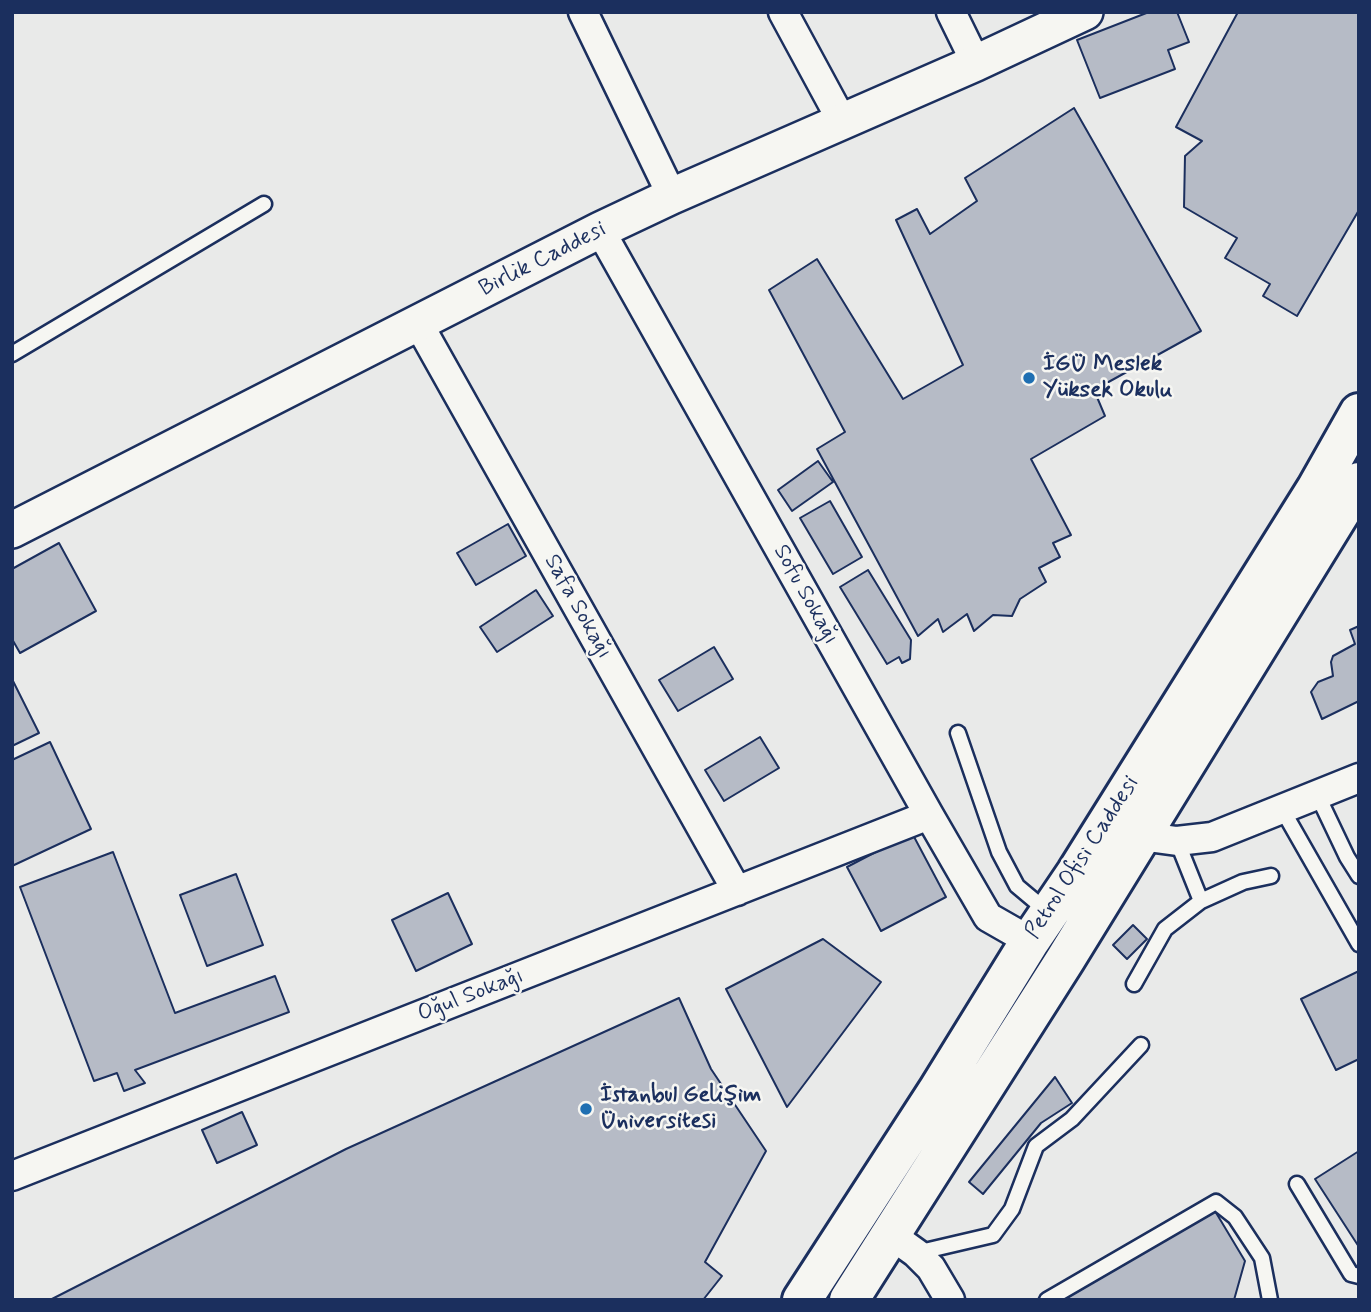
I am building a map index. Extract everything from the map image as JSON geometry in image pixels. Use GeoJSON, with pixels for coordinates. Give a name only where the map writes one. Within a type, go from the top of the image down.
{"type":"FeatureCollection","features":[{"type":"Feature","properties":{"kind":"main road","name":"Petrol Ofisi Caddesi"},"geometry":{"type":"LineString","coordinates":[[803,1300],[1264,575],[1359,413]]}},
{"type":"Feature","properties":{"kind":"main road","name":"Petrol Ofisi Caddesi"},"geometry":{"type":"LineString","coordinates":[[849,1300],[904,1244],[1065,960],[1359,482]]}},
{"type":"Feature","properties":{"kind":"main road"},"geometry":{"type":"LineString","coordinates":[[1039,927],[1065,960]]}},
{"type":"Feature","properties":{"kind":"street"},"geometry":{"type":"LineString","coordinates":[[583,12],[672,196]]}},
{"type":"Feature","properties":{"kind":"street"},"geometry":{"type":"LineString","coordinates":[[783,12],[842,121]]}},
{"type":"Feature","properties":{"kind":"street"},"geometry":{"type":"LineString","coordinates":[[951,12],[975,63]]}},
{"type":"Feature","properties":{"kind":"street","name":"Birlik Caddesi"},"geometry":{"type":"LineString","coordinates":[[12,530],[600,230],[1085,12]]}},
{"type":"Feature","properties":{"kind":"street","name":"Sofu Sokağı"},"geometry":{"type":"LineString","coordinates":[[600,230],[988,917],[1039,927]]}},
{"type":"Feature","properties":{"kind":"street","name":"Safa Sokağı"},"geometry":{"type":"LineString","coordinates":[[418,323],[737,891]]}},
{"type":"Feature","properties":{"kind":"street"},"geometry":{"type":"LineString","coordinates":[[1140,836],[1177,841],[1212,837],[1359,778]]}},
{"type":"Feature","properties":{"kind":"street","name":"Oğul Sokağı"},"geometry":{"type":"LineString","coordinates":[[12,1176],[929,815]]}},
{"type":"Feature","properties":{"kind":"street"},"geometry":{"type":"LineString","coordinates":[[904,1244],[931,1268],[948,1299]]}},
{"type":"Feature","properties":{"kind":"lane"},"geometry":{"type":"LineString","coordinates":[[12,355],[264,204]]}},
{"type":"Feature","properties":{"kind":"lane"},"geometry":{"type":"LineString","coordinates":[[958,733],[999,852],[1039,927]]}},
{"type":"Feature","properties":{"kind":"lane"},"geometry":{"type":"LineString","coordinates":[[1317,794],[1353,853],[1359,876]]}},
{"type":"Feature","properties":{"kind":"lane"},"geometry":{"type":"LineString","coordinates":[[1282,809],[1359,944]]}},
{"type":"Feature","properties":{"kind":"lane"},"geometry":{"type":"LineString","coordinates":[[1177,841],[1202,901]]}},
{"type":"Feature","properties":{"kind":"lane"},"geometry":{"type":"LineString","coordinates":[[1134,984],[1165,929],[1202,901],[1243,882],[1271,876]]}},
{"type":"Feature","properties":{"kind":"lane"},"geometry":{"type":"LineString","coordinates":[[904,1244],[993,1235],[1012,1209],[1036,1146],[1072,1119],[1141,1045]]}},
{"type":"Feature","properties":{"kind":"lane"},"geometry":{"type":"LineString","coordinates":[[1297,1184],[1351,1274],[1359,1276]]}},
{"type":"Feature","properties":{"kind":"lane"},"geometry":{"type":"LineString","coordinates":[[1047,1300],[1216,1202],[1235,1217],[1262,1258],[1270,1300]]}},
{"type":"Feature","properties":{"kind":"building"},"geometry":{"type":"Polygon","coordinates":[[[1149,12],[1177,12],[1189,42],[1168,50],[1175,69],[1100,98],[1077,40],[1149,12]]]}},
{"type":"Feature","properties":{"kind":"building"},"geometry":{"type":"Polygon","coordinates":[[[1238,12],[1359,12],[1359,210],[1297,316],[1263,296],[1270,284],[1225,258],[1237,238],[1184,207],[1185,156],[1202,141],[1176,127],[1238,12]]]}},
{"type":"Feature","properties":{"kind":"building","name":"İGÜ Meslek Yüksek Okulu"},"geometry":{"type":"Polygon","coordinates":[[[1074,108],[1201,331],[1094,390],[1105,416],[1031,459],[1071,535],[1053,543],[1060,557],[1039,568],[1046,582],[1020,599],[1012,616],[993,615],[974,631],[967,614],[943,632],[938,619],[918,636],[817,449],[845,432],[769,290],[817,259],[903,399],[963,365],[896,220],[917,209],[930,234],[977,201],[965,178],[1074,108]]]}},
{"type":"Feature","properties":{"kind":"building"},"geometry":{"type":"Polygon","coordinates":[[[818,461],[833,482],[792,511],[778,490],[818,461]]]}},
{"type":"Feature","properties":{"kind":"building"},"geometry":{"type":"Polygon","coordinates":[[[830,501],[862,557],[833,574],[800,518],[830,501]]]}},
{"type":"Feature","properties":{"kind":"building"},"geometry":{"type":"Polygon","coordinates":[[[508,524],[526,556],[476,585],[457,553],[508,524]]]}},
{"type":"Feature","properties":{"kind":"building"},"geometry":{"type":"Polygon","coordinates":[[[59,543],[96,611],[20,653],[12,639],[12,569],[59,543]]]}},
{"type":"Feature","properties":{"kind":"building"},"geometry":{"type":"Polygon","coordinates":[[[868,570],[911,640],[910,659],[902,663],[899,657],[887,664],[840,587],[868,570]]]}},
{"type":"Feature","properties":{"kind":"building"},"geometry":{"type":"Polygon","coordinates":[[[536,590],[553,616],[497,652],[480,627],[536,590]]]}},
{"type":"Feature","properties":{"kind":"building"},"geometry":{"type":"Polygon","coordinates":[[[1359,626],[1359,701],[1322,719],[1311,692],[1318,682],[1333,676],[1333,656],[1355,644],[1350,630],[1359,626]]]}},
{"type":"Feature","properties":{"kind":"building"},"geometry":{"type":"Polygon","coordinates":[[[714,647],[733,679],[678,711],[659,680],[714,647]]]}},
{"type":"Feature","properties":{"kind":"building"},"geometry":{"type":"Polygon","coordinates":[[[12,679],[39,733],[12,746],[12,679]]]}},
{"type":"Feature","properties":{"kind":"building"},"geometry":{"type":"Polygon","coordinates":[[[760,737],[779,768],[724,801],[705,770],[760,737]]]}},
{"type":"Feature","properties":{"kind":"building"},"geometry":{"type":"Polygon","coordinates":[[[50,742],[91,829],[12,866],[12,760],[50,742]]]}},
{"type":"Feature","properties":{"kind":"building"},"geometry":{"type":"Polygon","coordinates":[[[912,833],[946,897],[881,931],[847,867],[912,833]]]}},
{"type":"Feature","properties":{"kind":"building"},"geometry":{"type":"Polygon","coordinates":[[[113,852],[175,1013],[275,976],[289,1012],[135,1070],[145,1083],[124,1091],[117,1073],[94,1081],[20,887],[113,852]]]}},
{"type":"Feature","properties":{"kind":"building"},"geometry":{"type":"Polygon","coordinates":[[[236,874],[263,945],[207,966],[180,895],[236,874]]]}},
{"type":"Feature","properties":{"kind":"building"},"geometry":{"type":"Polygon","coordinates":[[[448,893],[472,944],[416,971],[392,920],[448,893]]]}},
{"type":"Feature","properties":{"kind":"building"},"geometry":{"type":"Polygon","coordinates":[[[1133,925],[1147,939],[1127,959],[1113,945],[1133,925]]]}},
{"type":"Feature","properties":{"kind":"building"},"geometry":{"type":"Polygon","coordinates":[[[823,939],[881,982],[787,1107],[726,989],[823,939]]]}},
{"type":"Feature","properties":{"kind":"building"},"geometry":{"type":"Polygon","coordinates":[[[1359,971],[1359,1059],[1336,1070],[1301,999],[1359,971]]]}},
{"type":"Feature","properties":{"kind":"building","name":"İstanbul Gelişim Üniversitesi"},"geometry":{"type":"Polygon","coordinates":[[[679,998],[711,1069],[766,1151],[705,1262],[722,1276],[703,1300],[50,1300],[346,1149],[679,998]]]}},
{"type":"Feature","properties":{"kind":"building"},"geometry":{"type":"Polygon","coordinates":[[[1055,1077],[1072,1103],[1041,1123],[983,1194],[969,1182],[1055,1077]]]}},
{"type":"Feature","properties":{"kind":"building"},"geometry":{"type":"Polygon","coordinates":[[[242,1112],[257,1145],[217,1163],[202,1130],[242,1112]]]}},
{"type":"Feature","properties":{"kind":"building"},"geometry":{"type":"Polygon","coordinates":[[[1359,1151],[1359,1247],[1315,1179],[1359,1151]]]}},
{"type":"Feature","properties":{"kind":"building"},"geometry":{"type":"Polygon","coordinates":[[[1215,1211],[1245,1261],[1234,1300],[1063,1300],[1215,1211]]]}},
{"type":"Feature","properties":{"kind":"place","name":"İGÜ Meslek Yüksek Okulu"},"geometry":{"type":"Point","coordinates":[1029,378]}},
{"type":"Feature","properties":{"kind":"place","name":"İstanbul Gelişim Üniversitesi"},"geometry":{"type":"Point","coordinates":[586,1109]}}]}
